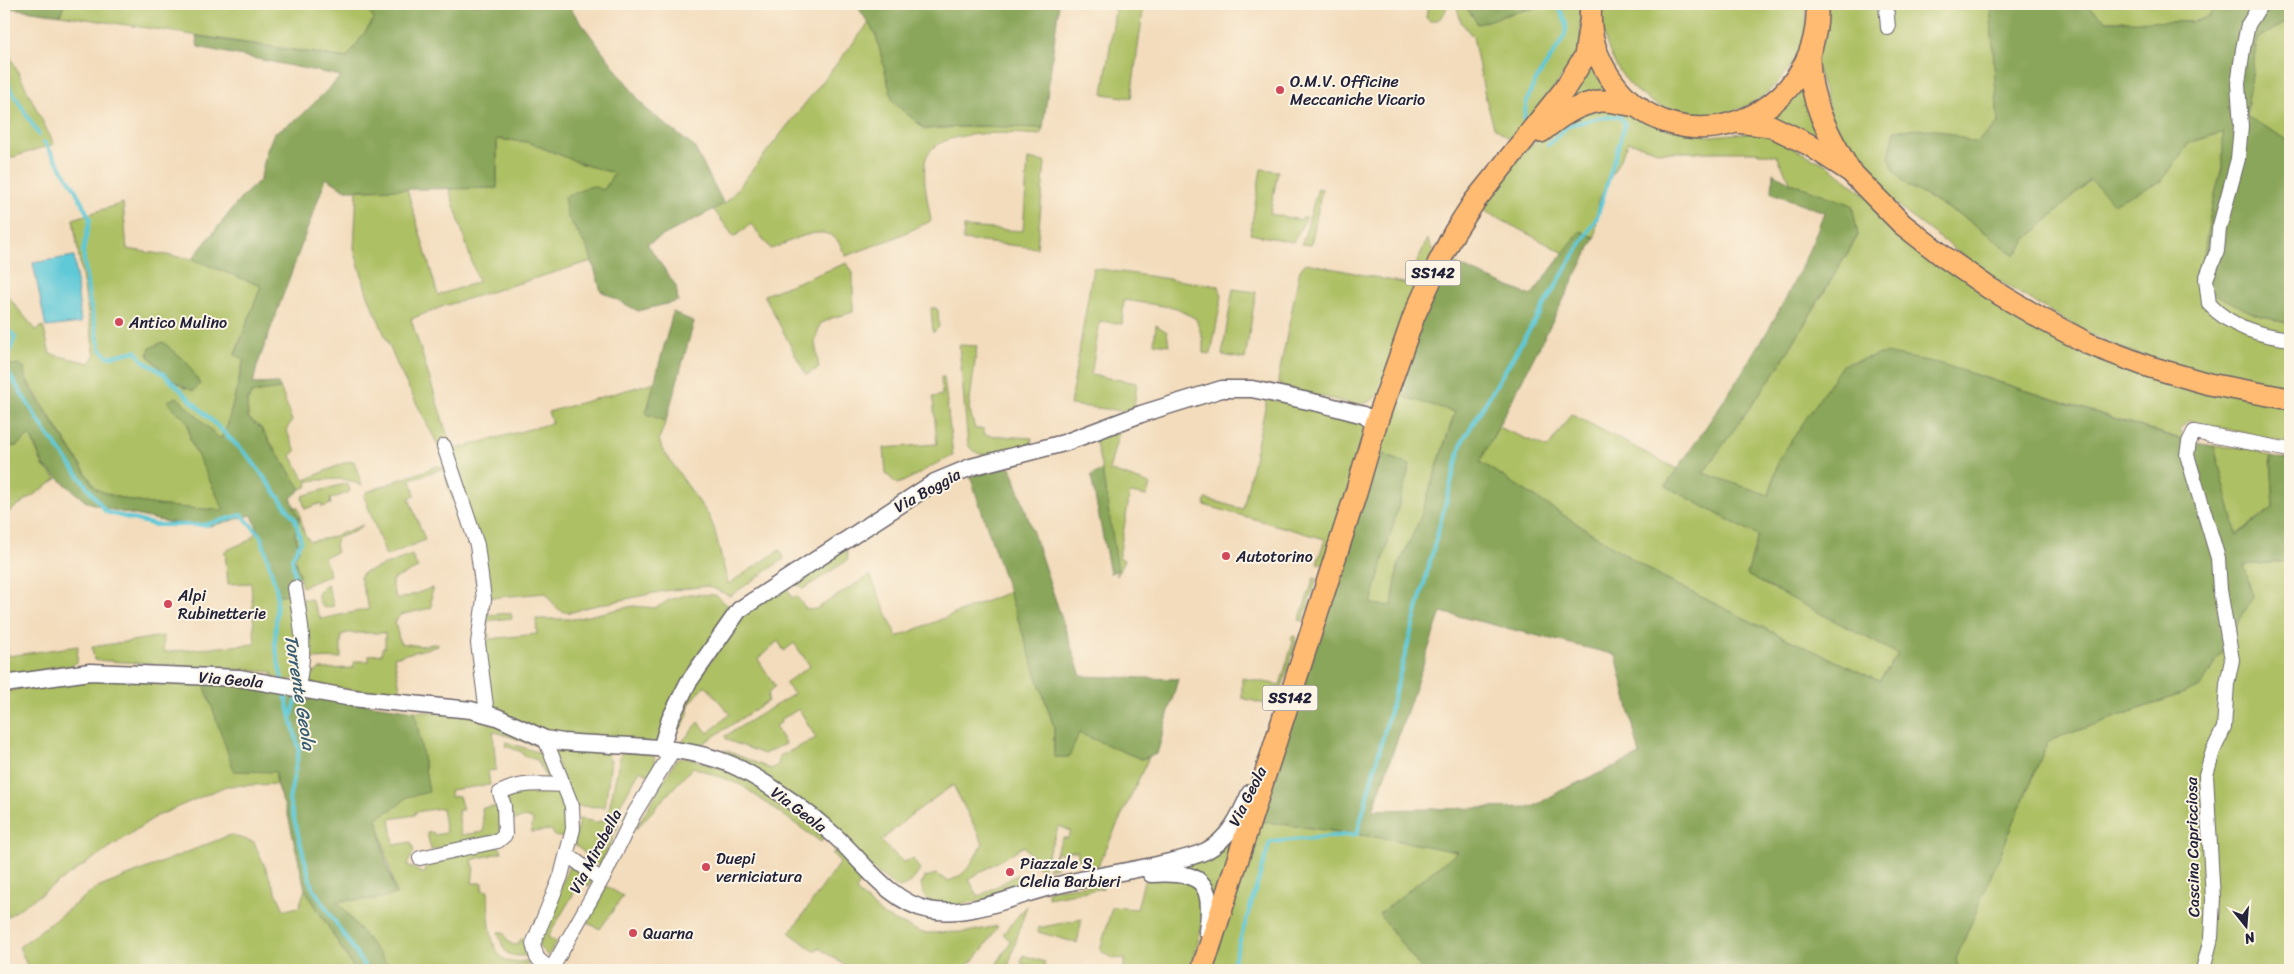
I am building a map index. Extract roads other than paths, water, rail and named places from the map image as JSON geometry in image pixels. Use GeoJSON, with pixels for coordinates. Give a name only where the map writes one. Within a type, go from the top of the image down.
{"type":"FeatureCollection","features":[{"type":"Feature","properties":{"kind":"main road"},"geometry":{"type":"LineString","coordinates":[[1591,13],[1595,46],[1605,70],[1621,91],[1639,107],[1661,119],[1687,126],[1713,127],[1736,122],[1760,112],[1782,96],[1798,78],[1809,56],[1815,37],[1819,8]]}},
{"type":"Feature","properties":{"kind":"main road","name":"SS142"},"geometry":{"type":"LineString","coordinates":[[1202,970],[1356,493],[1376,424],[1414,316],[1454,233],[1474,202],[1564,90],[1584,56],[1591,13]]}},
{"type":"Feature","properties":{"kind":"main road"},"geometry":{"type":"LineString","coordinates":[[1809,56],[1809,77],[1816,104],[1826,131],[1851,172]]}},
{"type":"Feature","properties":{"kind":"main road","name":"SS142"},"geometry":{"type":"LineString","coordinates":[[1502,167],[1562,115],[1582,106],[1601,101],[1639,107]]}},
{"type":"Feature","properties":{"kind":"main road"},"geometry":{"type":"LineString","coordinates":[[1736,122],[1771,126],[1808,144],[1851,172],[1902,224],[1943,256],[1989,288],[2089,344],[2147,366],[2209,384],[2290,399]]}},
{"type":"Feature","properties":{"kind":"street"},"geometry":{"type":"LineString","coordinates":[[1886,4],[1888,28]]}},
{"type":"Feature","properties":{"kind":"street"},"geometry":{"type":"LineString","coordinates":[[2261,4],[2248,25],[2238,84],[2241,126],[2238,159],[2219,230],[2217,251],[2206,279],[2209,304],[2233,324],[2253,332],[2290,339]]}},
{"type":"Feature","properties":{"kind":"street","name":"Via Boggia"},"geometry":{"type":"LineString","coordinates":[[667,750],[670,720],[688,683],[739,610],[935,482],[971,467],[1064,443],[1141,414],[1222,388],[1252,389],[1322,404],[1364,416],[1376,424]]}},
{"type":"Feature","properties":{"kind":"street","name":"Via Boggia"},"geometry":{"type":"LineString","coordinates":[[1322,404],[1361,408],[1384,400]]}},
{"type":"Feature","properties":{"kind":"street","name":"Cascina Capricciosa"},"geometry":{"type":"LineString","coordinates":[[2203,970],[2211,938],[2213,899],[2206,775],[2213,750],[2224,728],[2226,684],[2232,660],[2220,590],[2218,558],[2187,455],[2189,442],[2194,432],[2228,436],[2290,450]]}},
{"type":"Feature","properties":{"kind":"street"},"geometry":{"type":"LineString","coordinates":[[444,446],[477,545],[484,599],[478,643],[487,714]]}},
{"type":"Feature","properties":{"kind":"street"},"geometry":{"type":"LineString","coordinates":[[288,686],[303,660],[304,644],[294,588]]}},
{"type":"Feature","properties":{"kind":"street","name":"Via Geola"},"geometry":{"type":"LineString","coordinates":[[4,684],[62,674],[113,671],[239,678],[352,698],[446,706],[487,714],[545,738],[563,742],[667,750],[715,758],[746,771],[777,792],[834,836],[883,884],[913,905],[928,910],[947,911],[966,909],[1059,885],[1192,857],[1218,843],[1229,832],[1240,816],[1278,734]]}},
{"type":"Feature","properties":{"kind":"street"},"geometry":{"type":"LineString","coordinates":[[545,738],[572,806],[573,829],[568,855],[534,944],[537,958],[551,970]]}},
{"type":"Feature","properties":{"kind":"street","name":"Via Mirabella"},"geometry":{"type":"LineString","coordinates":[[551,970],[601,880],[667,750]]}},
{"type":"Feature","properties":{"kind":"street"},"geometry":{"type":"LineString","coordinates":[[420,858],[498,841],[505,835],[504,806],[500,793],[507,789],[547,784],[564,785]]}},
{"type":"Feature","properties":{"kind":"street"},"geometry":{"type":"LineString","coordinates":[[568,855],[601,880]]}},
{"type":"Feature","properties":{"kind":"street","name":"Via Geola"},"geometry":{"type":"LineString","coordinates":[[1092,879],[1177,872],[1189,875],[1199,881],[1210,900],[1202,970]]}},
{"type":"Feature","properties":{"kind":"water"},"geometry":{"type":"Polygon","coordinates":[[[74,256],[81,323],[46,327],[33,263],[74,256]]]}},
{"type":"Feature","properties":{"kind":"waterway"},"geometry":{"type":"LineString","coordinates":[[1524,119],[1527,101],[1533,86],[1564,37],[1565,22],[1556,4]]}},
{"type":"Feature","properties":{"kind":"waterway"},"geometry":{"type":"LineString","coordinates":[[4,66],[10,88],[39,135]]}},
{"type":"Feature","properties":{"kind":"waterway"},"geometry":{"type":"LineString","coordinates":[[1231,970],[1270,842],[1357,834],[1462,442],[1597,217],[1625,124],[1619,116],[1599,118],[1569,125],[1548,145]]}},
{"type":"Feature","properties":{"kind":"waterway"},"geometry":{"type":"LineString","coordinates":[[44,142],[74,187],[90,219],[83,251],[89,299],[100,348],[108,357],[136,351],[142,360],[164,374],[249,457],[295,519],[301,541],[292,558],[296,585]]}},
{"type":"Feature","properties":{"kind":"waterway","name":"Torrente Geola"},"geometry":{"type":"LineString","coordinates":[[4,325],[15,337],[4,366]]}},
{"type":"Feature","properties":{"kind":"waterway","name":"Torrente Geola"},"geometry":{"type":"LineString","coordinates":[[4,366],[46,432],[106,512],[155,525],[204,525],[242,515],[261,536],[277,592],[275,645],[282,680]]}},
{"type":"Feature","properties":{"kind":"waterway","name":"Torrente Geola"},"geometry":{"type":"LineString","coordinates":[[284,690],[299,750],[289,800],[312,887],[367,970]]}},
{"type":"Feature","properties":{"kind":"waterway"},"geometry":{"type":"LineString","coordinates":[[291,717],[299,693]]}},
{"type":"Feature","properties":{"kind":"place","name":"O.M.V. Officine Meccaniche Vicario"},"geometry":{"type":"Point","coordinates":[1280,90]}},
{"type":"Feature","properties":{"kind":"place","name":"Antico Mulino"},"geometry":{"type":"Point","coordinates":[119,322]}},
{"type":"Feature","properties":{"kind":"place","name":"Autotorino"},"geometry":{"type":"Point","coordinates":[1226,556]}},
{"type":"Feature","properties":{"kind":"place","name":"Alpi Rubinetterie"},"geometry":{"type":"Point","coordinates":[168,604]}},
{"type":"Feature","properties":{"kind":"place","name":"Duepi verniciatura"},"geometry":{"type":"Point","coordinates":[706,867]}},
{"type":"Feature","properties":{"kind":"place","name":"Piazzale S, Clelia Barbieri"},"geometry":{"type":"Point","coordinates":[1010,872]}},
{"type":"Feature","properties":{"kind":"place","name":"Quarna"},"geometry":{"type":"Point","coordinates":[633,933]}}]}
